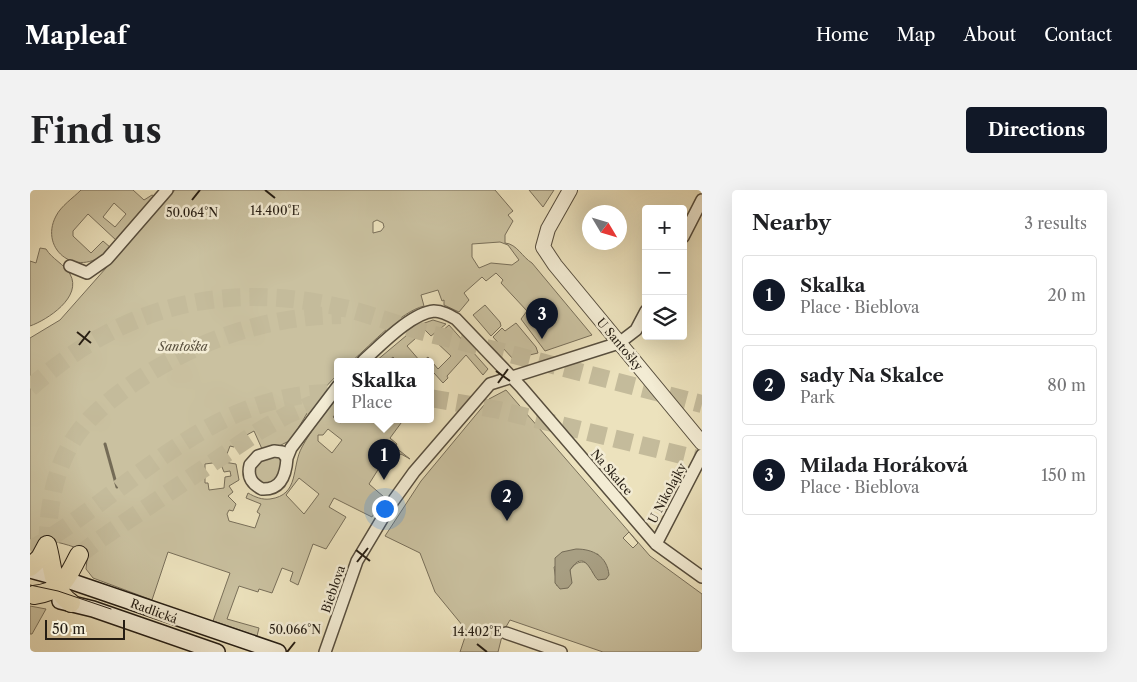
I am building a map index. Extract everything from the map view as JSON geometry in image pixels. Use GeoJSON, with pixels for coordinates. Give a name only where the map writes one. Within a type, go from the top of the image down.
{"type":"FeatureCollection","features":[{"type":"Feature","properties":{"kind":"highway"},"geometry":{"type":"LineString","coordinates":[[30,569],[40,558],[47,544],[59,581],[71,603]]}},
{"type":"Feature","properties":{"kind":"highway"},"geometry":{"type":"LineString","coordinates":[[32,595],[59,581],[79,555]]}},
{"type":"Feature","properties":{"kind":"main road","name":"Radlická"},"geometry":{"type":"LineString","coordinates":[[30,569],[59,581],[278,652]]}},
{"type":"Feature","properties":{"kind":"main road","name":"Radlická"},"geometry":{"type":"LineString","coordinates":[[32,595],[71,603],[217,652]]}},
{"type":"Feature","properties":{"kind":"street"},"geometry":{"type":"LineString","coordinates":[[70,266],[87,273],[97,267],[107,259],[167,190]]}},
{"type":"Feature","properties":{"kind":"street","name":"U Santošky"},"geometry":{"type":"LineString","coordinates":[[570,190],[542,243],[555,265],[702,443]]}},
{"type":"Feature","properties":{"kind":"street"},"geometry":{"type":"LineString","coordinates":[[687,229],[702,200]]}},
{"type":"Feature","properties":{"kind":"street","name":"Na Skalce"},"geometry":{"type":"LineString","coordinates":[[367,358],[419,315],[434,311],[446,313],[456,319],[510,376],[656,544],[702,577]]}},
{"type":"Feature","properties":{"kind":"street"},"geometry":{"type":"LineString","coordinates":[[619,343],[636,330],[642,319]]}},
{"type":"Feature","properties":{"kind":"street","name":"Bieblova"},"geometry":{"type":"LineString","coordinates":[[325,652],[357,561],[398,493],[490,384],[510,376],[619,343]]}},
{"type":"Feature","properties":{"kind":"street"},"geometry":{"type":"LineString","coordinates":[[286,453],[334,391]]}},
{"type":"Feature","properties":{"kind":"street","name":"U Nikolajky"},"geometry":{"type":"LineString","coordinates":[[656,544],[702,455]]}},
{"type":"Feature","properties":{"kind":"street"},"geometry":{"type":"LineString","coordinates":[[506,633],[561,652]]}},
{"type":"Feature","properties":{"kind":"green space"},"geometry":{"type":"Polygon","coordinates":[[[81,190],[133,190],[144,200],[152,195],[156,197],[117,241],[88,214],[73,231],[73,236],[91,253],[103,241],[111,248],[99,258],[86,262],[75,262],[65,258],[57,250],[52,240],[52,229],[58,212],[81,190]],[[114,203],[103,217],[115,227],[126,214],[114,203]]]}},
{"type":"Feature","properties":{"kind":"green space","name":"Santoška"},"geometry":{"type":"Polygon","coordinates":[[[175,190],[495,190],[513,211],[508,215],[513,221],[505,235],[505,243],[516,248],[532,263],[592,335],[545,351],[521,319],[527,311],[501,283],[503,280],[496,273],[486,281],[482,277],[464,293],[469,300],[459,312],[444,305],[444,300],[442,301],[438,290],[421,295],[424,306],[405,315],[386,329],[355,358],[334,358],[334,378],[318,395],[291,440],[277,447],[262,449],[254,431],[243,437],[234,447],[230,446],[224,462],[236,464],[239,480],[229,486],[233,492],[228,496],[236,504],[233,511],[229,510],[227,514],[229,521],[255,528],[260,514],[257,512],[261,504],[246,498],[248,493],[259,498],[270,499],[286,492],[293,479],[302,447],[318,421],[334,402],[334,423],[401,423],[390,438],[397,444],[395,447],[410,459],[401,454],[393,459],[386,457],[369,484],[384,497],[372,517],[334,498],[329,507],[346,517],[326,549],[313,544],[298,585],[290,581],[293,572],[282,568],[272,593],[259,589],[258,592],[239,586],[227,619],[259,628],[257,636],[213,621],[230,573],[168,552],[152,600],[93,578],[86,569],[87,560],[73,551],[74,547],[52,541],[30,541],[30,338],[60,320],[175,190]],[[377,220],[373,222],[373,233],[381,231],[384,227],[383,223],[377,220]],[[500,242],[472,244],[472,257],[479,268],[491,263],[512,265],[519,260],[508,245],[500,242]],[[328,429],[323,435],[318,435],[318,441],[332,453],[342,440],[328,429]],[[220,462],[205,464],[205,483],[208,483],[209,490],[224,488],[225,477],[231,476],[230,471],[224,472],[220,462]],[[299,478],[286,495],[304,514],[319,494],[299,478]]]}},
{"type":"Feature","properties":{"kind":"green space"},"geometry":{"type":"Polygon","coordinates":[[[529,190],[554,190],[543,207],[529,190]]]}},
{"type":"Feature","properties":{"kind":"green space"},"geometry":{"type":"Polygon","coordinates":[[[40,248],[46,249],[51,256],[65,267],[73,283],[72,291],[68,299],[54,313],[30,326],[30,261],[36,263],[40,248]]]}},
{"type":"Feature","properties":{"kind":"green space"},"geometry":{"type":"Polygon","coordinates":[[[485,305],[500,322],[501,326],[491,336],[473,315],[485,305]]]}},
{"type":"Feature","properties":{"kind":"green space"},"geometry":{"type":"Polygon","coordinates":[[[433,320],[446,324],[431,336],[425,330],[407,346],[417,358],[380,358],[419,325],[433,320]]]}},
{"type":"Feature","properties":{"kind":"green space"},"geometry":{"type":"Polygon","coordinates":[[[516,323],[536,347],[538,353],[513,359],[493,337],[502,328],[505,331],[516,323]]]}},
{"type":"Feature","properties":{"kind":"green space"},"geometry":{"type":"Polygon","coordinates":[[[449,325],[488,369],[483,375],[466,355],[443,383],[434,373],[434,364],[438,369],[451,356],[433,339],[449,325]]]}},
{"type":"Feature","properties":{"kind":"green space"},"geometry":{"type":"Polygon","coordinates":[[[506,390],[650,556],[702,594],[702,652],[603,652],[510,620],[503,632],[498,652],[460,652],[467,631],[435,592],[420,553],[385,536],[421,481],[489,399],[506,390]],[[629,532],[623,538],[633,548],[638,543],[629,532]],[[598,554],[554,567],[557,586],[570,576],[570,570],[580,562],[587,563],[593,573],[598,554]]]}},
{"type":"Feature","properties":{"kind":"green space"},"geometry":{"type":"Polygon","coordinates":[[[266,455],[279,457],[281,463],[279,478],[267,484],[257,482],[252,466],[266,455]]]}},
{"type":"Feature","properties":{"kind":"green space"},"geometry":{"type":"Polygon","coordinates":[[[30,606],[46,609],[32,634],[30,634],[30,606]]]}},
{"type":"Feature","properties":{"kind":"shaded area"},"geometry":{"type":"Polygon","coordinates":[[[576,549],[588,550],[602,558],[608,568],[609,575],[606,579],[598,580],[587,564],[584,561],[580,561],[570,570],[572,583],[568,588],[560,589],[555,583],[555,558],[562,552],[576,549]]]}},
{"type":"Feature","properties":{"kind":"waterway"},"geometry":{"type":"LineString","coordinates":[[105,444],[117,487]]}},
{"type":"Feature","properties":{"kind":"tunnel"},"geometry":{"type":"LineString","coordinates":[[30,388],[66,359],[103,336],[141,318],[180,306],[221,299],[263,297],[307,301],[352,310],[428,333],[702,404]]}},
{"type":"Feature","properties":{"kind":"tunnel"},"geometry":{"type":"LineString","coordinates":[[47,545],[53,492],[60,466],[72,442],[85,424],[117,395],[158,367],[207,343],[259,326],[286,320],[313,316],[341,315]]}},
{"type":"Feature","properties":{"kind":"tunnel"},"geometry":{"type":"LineString","coordinates":[[30,550],[67,526],[174,449],[211,426],[250,408],[292,397],[334,393]]}},
{"type":"Feature","properties":{"kind":"tunnel"},"geometry":{"type":"LineString","coordinates":[[434,399],[499,410],[702,460]]}},
{"type":"Feature","properties":{"kind":"tunnel"},"geometry":{"type":"LineString","coordinates":[[79,555],[259,431],[287,415],[322,400]]}},
{"type":"Feature","properties":{"kind":"tram line"},"geometry":{"type":"LineString","coordinates":[[30,585],[58,591],[111,609]]}},
{"type":"Feature","properties":{"kind":"place","name":"Milada Horáková"},"geometry":{"type":"Point","coordinates":[542,339]}},
{"type":"Feature","properties":{"kind":"place","name":"Skalka"},"geometry":{"type":"Point","coordinates":[384,480]}},
{"type":"Feature","properties":{"kind":"place","name":"sady Na Skalce"},"geometry":{"type":"Point","coordinates":[507,521]}}]}
